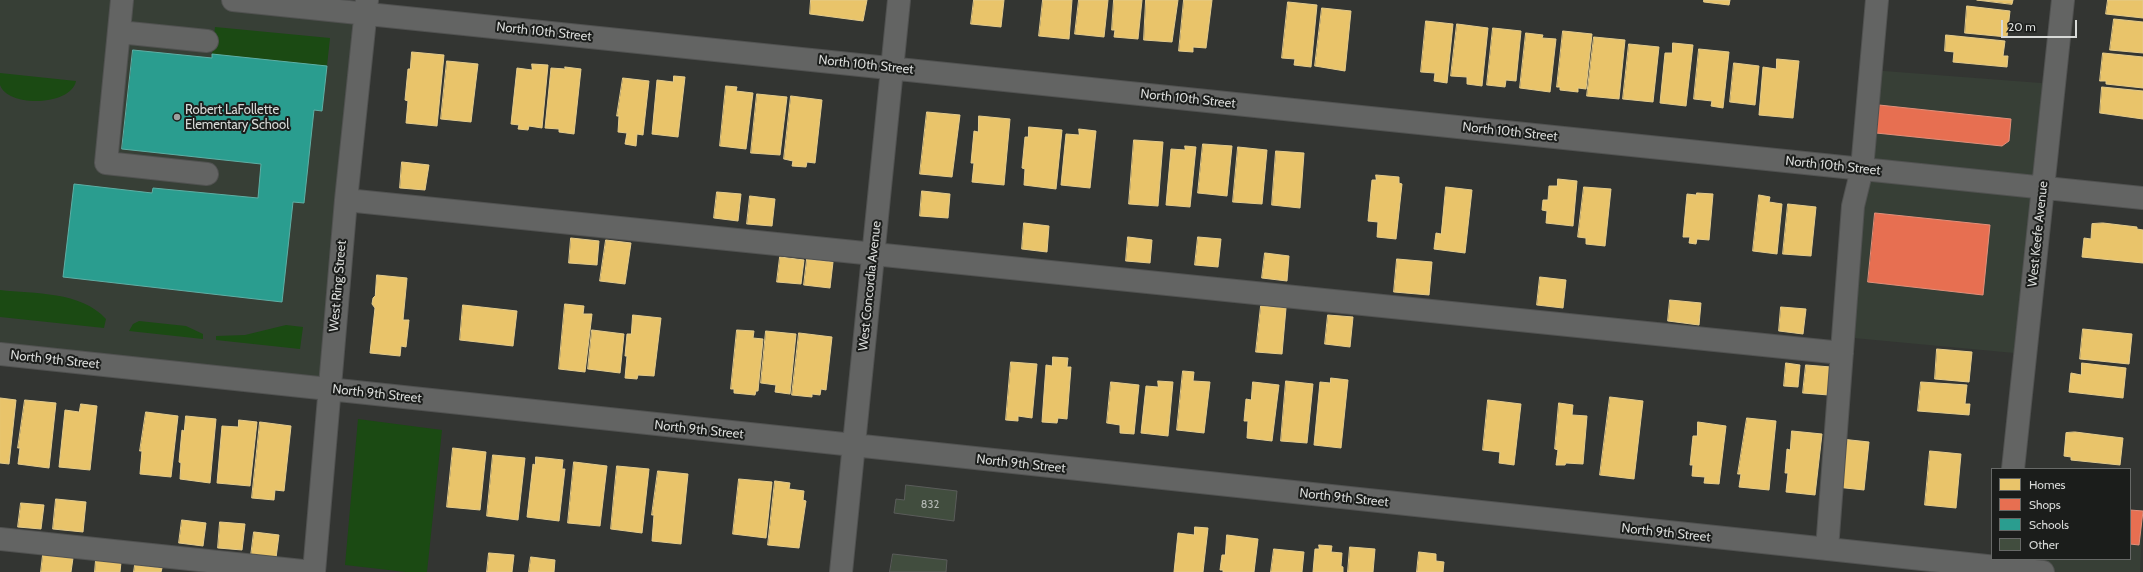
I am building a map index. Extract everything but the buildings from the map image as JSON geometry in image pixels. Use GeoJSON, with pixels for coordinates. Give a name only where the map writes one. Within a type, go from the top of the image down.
{"type":"FeatureCollection","features":[{"type":"Feature","properties":{"kind":"street"},"geometry":{"type":"LineString","coordinates":[[122,0],[106,163],[206,174]]}},
{"type":"Feature","properties":{"kind":"street","name":"North 10th Street"},"geometry":{"type":"LineString","coordinates":[[233,0],[366,7],[892,68],[2143,198]]}},
{"type":"Feature","properties":{"kind":"street","name":"West Concordia Avenue"},"geometry":{"type":"LineString","coordinates":[[841,572],[899,0]]}},
{"type":"Feature","properties":{"kind":"street"},"geometry":{"type":"LineString","coordinates":[[1827,550],[1853,206],[1862,169],[1877,0]]}},
{"type":"Feature","properties":{"kind":"street","name":"West Keefe Avenue"},"geometry":{"type":"LineString","coordinates":[[2013,468],[2063,0]]}},
{"type":"Feature","properties":{"kind":"street","name":"West Ring Street"},"geometry":{"type":"LineString","coordinates":[[313,572],[328,389],[366,7]]}},
{"type":"Feature","properties":{"kind":"street"},"geometry":{"type":"LineString","coordinates":[[119,32],[207,41]]}},
{"type":"Feature","properties":{"kind":"street"},"geometry":{"type":"LineString","coordinates":[[346,200],[1842,353]]}},
{"type":"Feature","properties":{"kind":"street","name":"North 9th Street"},"geometry":{"type":"LineString","coordinates":[[0,354],[854,447],[1827,550],[2002,566],[2043,572]]}},
{"type":"Feature","properties":{"kind":"street"},"geometry":{"type":"LineString","coordinates":[[0,539],[313,572]]}},
{"type":"Feature","properties":{"kind":"shaded area","name":"Robert LaFollette Elementary School"},"geometry":{"type":"Polygon","coordinates":[[[0,0],[233,0],[365,14],[328,389],[0,354],[0,0]]]}},
{"type":"Feature","properties":{"kind":"shaded area"},"geometry":{"type":"Polygon","coordinates":[[[1871,70],[2054,84],[2025,354],[1843,337],[1871,70]]]}},
{"type":"Feature","properties":{"kind":"shaded area"},"geometry":{"type":"Polygon","coordinates":[[[2131,510],[2143,511],[2140,572],[2043,572],[2006,560],[2131,560],[2131,510]]]}},
{"type":"Feature","properties":{"kind":"green space"},"geometry":{"type":"Polygon","coordinates":[[[215,27],[330,38],[327,66],[212,54],[215,27]]]}},
{"type":"Feature","properties":{"kind":"green space"},"geometry":{"type":"Polygon","coordinates":[[[0,73],[76,81],[72,89],[63,95],[52,99],[39,101],[26,100],[15,98],[5,92],[0,85],[0,73]]]}},
{"type":"Feature","properties":{"kind":"green space"},"geometry":{"type":"Polygon","coordinates":[[[0,290],[56,296],[84,303],[96,310],[106,319],[104,328],[0,317],[0,290]]]}},
{"type":"Feature","properties":{"kind":"green space"},"geometry":{"type":"Polygon","coordinates":[[[139,321],[186,326],[203,334],[203,339],[129,331],[133,324],[139,321]]]}},
{"type":"Feature","properties":{"kind":"green space"},"geometry":{"type":"Polygon","coordinates":[[[286,325],[303,327],[300,349],[216,340],[216,336],[245,335],[286,325]]]}},
{"type":"Feature","properties":{"kind":"green space"},"geometry":{"type":"Polygon","coordinates":[[[358,419],[442,430],[427,572],[406,572],[345,565],[358,419]]]}},
{"type":"Feature","properties":{"kind":"place","name":"Robert LaFollette Elementary School"},"geometry":{"type":"Point","coordinates":[177,117]}}]}
